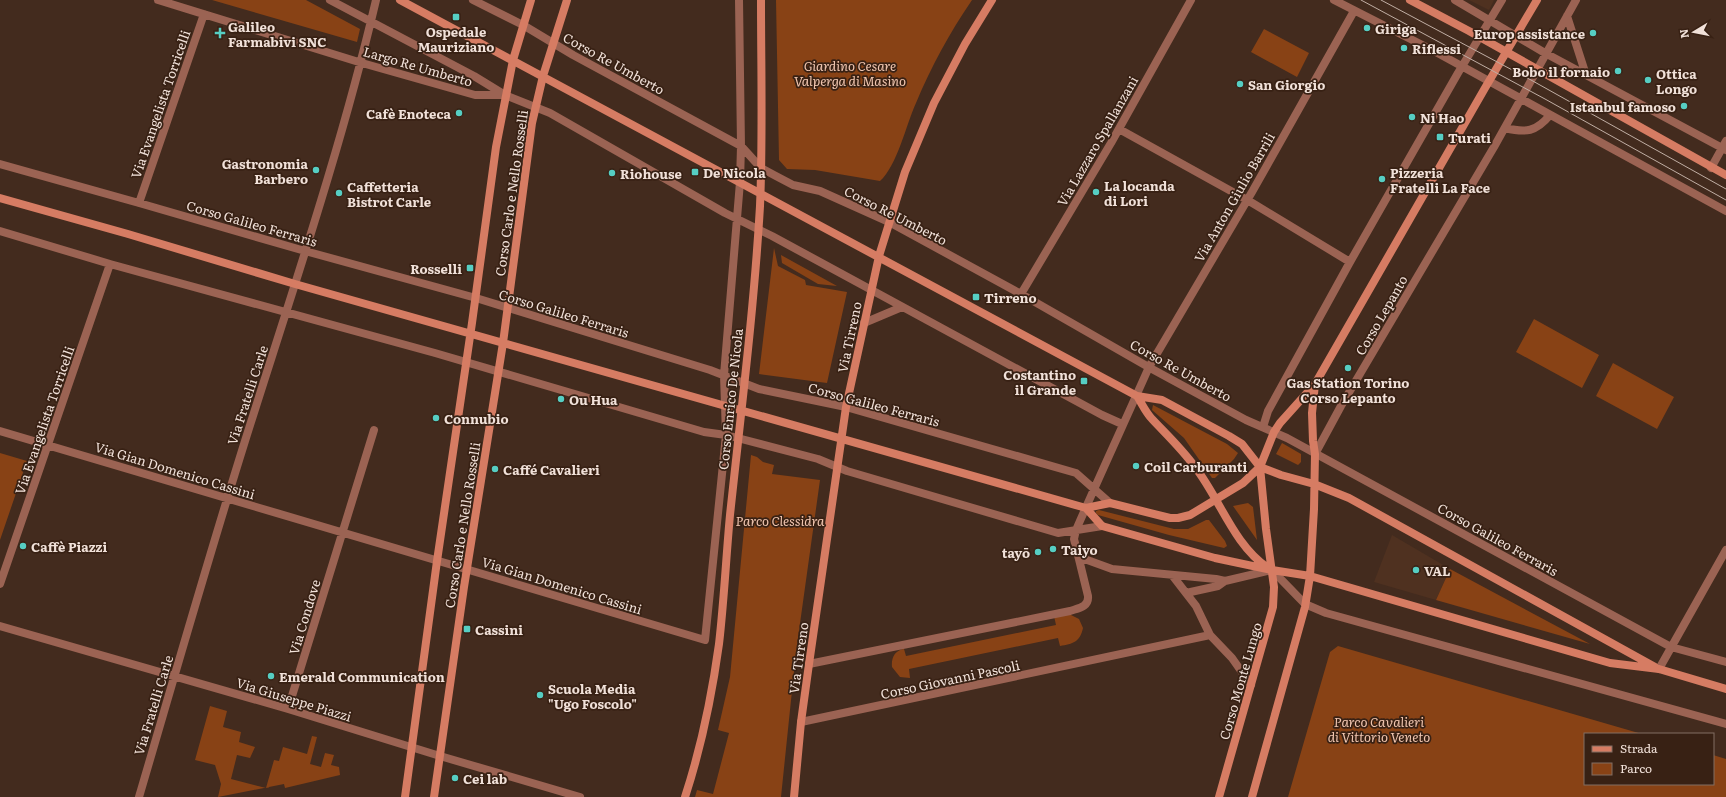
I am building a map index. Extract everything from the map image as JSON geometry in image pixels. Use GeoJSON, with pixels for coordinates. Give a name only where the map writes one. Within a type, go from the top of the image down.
{"type":"FeatureCollection","features":[{"type":"Feature","properties":{"kind":"main road"},"geometry":{"type":"LineString","coordinates":[[400,0],[760,194],[879,256],[1137,396],[1162,400],[1229,436],[1242,444],[1260,467],[1281,475],[1314,484],[1349,498],[1659,669]]}},
{"type":"Feature","properties":{"kind":"main road","name":"Corso Carlo e Nello Rosselli"},"geometry":{"type":"LineString","coordinates":[[405,797],[496,147],[513,60],[531,0]]}},
{"type":"Feature","properties":{"kind":"main road","name":"Corso Carlo e Nello Rosselli"},"geometry":{"type":"LineString","coordinates":[[434,797],[467,569],[499,372],[535,106],[552,42],[567,0]]}},
{"type":"Feature","properties":{"kind":"main road","name":"Corso Enrico De Nicola"},"geometry":{"type":"LineString","coordinates":[[685,797],[712,690],[719,642],[738,438],[745,384],[760,194],[761,0]]}},
{"type":"Feature","properties":{"kind":"main road","name":"Via Tirreno"},"geometry":{"type":"LineString","coordinates":[[794,797],[801,722],[841,438],[846,407],[879,256],[905,172],[934,103],[965,44],[992,0]]}},
{"type":"Feature","properties":{"kind":"main road"},"geometry":{"type":"LineString","coordinates":[[1410,0],[1726,175]]}},
{"type":"Feature","properties":{"kind":"main road","name":"Corso Lepanto"},"geometry":{"type":"LineString","coordinates":[[1260,467],[1274,432],[1283,418],[1315,384],[1537,0]]}},
{"type":"Feature","properties":{"kind":"main road"},"geometry":{"type":"LineString","coordinates":[[0,198],[128,234],[295,284],[1086,508],[1110,504],[1178,518],[1190,515],[1243,483],[1260,467]]}},
{"type":"Feature","properties":{"kind":"main road","name":"Corso Lepanto"},"geometry":{"type":"LineString","coordinates":[[1315,384],[1312,413],[1315,454]]}},
{"type":"Feature","properties":{"kind":"main road"},"geometry":{"type":"LineString","coordinates":[[1137,396],[1151,418],[1166,432],[1196,468],[1217,499],[1243,545],[1257,561],[1272,570]]}},
{"type":"Feature","properties":{"kind":"main road"},"geometry":{"type":"LineString","coordinates":[[1252,797],[1305,604],[1310,576],[1315,454]]}},
{"type":"Feature","properties":{"kind":"main road","name":"Corso Monte Lungo"},"geometry":{"type":"LineString","coordinates":[[1219,797],[1273,607],[1274,588],[1266,530],[1260,467]]}},
{"type":"Feature","properties":{"kind":"main road"},"geometry":{"type":"LineString","coordinates":[[1086,508],[1102,526],[1215,558],[1310,576],[1610,663],[1659,669],[1726,689]]}},
{"type":"Feature","properties":{"kind":"street","name":"Largo Re Umberto"},"geometry":{"type":"LineString","coordinates":[[158,0],[362,63],[474,95],[505,95]]}},
{"type":"Feature","properties":{"kind":"street","name":"Largo Re Umberto"},"geometry":{"type":"LineString","coordinates":[[330,0],[371,23],[474,76],[505,95]]}},
{"type":"Feature","properties":{"kind":"street","name":"Via Fratelli Carle"},"geometry":{"type":"LineString","coordinates":[[138,797],[227,498],[295,284],[362,63],[376,0]]}},
{"type":"Feature","properties":{"kind":"street"},"geometry":{"type":"LineString","coordinates":[[473,0],[523,25]]}},
{"type":"Feature","properties":{"kind":"street","name":"Corso Enrico De Nicola"},"geometry":{"type":"LineString","coordinates":[[705,640],[726,435],[724,375],[740,182],[739,0]]}},
{"type":"Feature","properties":{"kind":"street","name":"Via Lazzaro Spallanzani"},"geometry":{"type":"LineString","coordinates":[[1021,294],[1119,129],[1191,0]]}},
{"type":"Feature","properties":{"kind":"street"},"geometry":{"type":"LineString","coordinates":[[1334,0],[1489,81],[1726,211]]}},
{"type":"Feature","properties":{"kind":"street"},"geometry":{"type":"LineString","coordinates":[[1455,0],[1491,19],[1545,53],[1725,146],[1711,168]]}},
{"type":"Feature","properties":{"kind":"street"},"geometry":{"type":"LineString","coordinates":[[1263,427],[1268,411],[1350,262],[1502,0]]}},
{"type":"Feature","properties":{"kind":"street","name":"Corso Lepanto"},"geometry":{"type":"LineString","coordinates":[[1315,454],[1341,406],[1505,128],[1545,53],[1576,0]]}},
{"type":"Feature","properties":{"kind":"street","name":"Via Anton Giulio Barrili"},"geometry":{"type":"LineString","coordinates":[[1076,530],[1122,424],[1137,396],[1149,367],[1247,200],[1354,11]]}},
{"type":"Feature","properties":{"kind":"street","name":"Via Evangelista Torricelli"},"geometry":{"type":"LineString","coordinates":[[139,203],[204,14]]}},
{"type":"Feature","properties":{"kind":"street"},"geometry":{"type":"LineString","coordinates":[[1567,16],[1586,75]]}},
{"type":"Feature","properties":{"kind":"street","name":"Corso Re Umberto"},"geometry":{"type":"LineString","coordinates":[[523,25],[741,146],[761,168],[793,185],[820,191],[889,222],[1021,294],[1149,367],[1246,420],[1263,427]]}},
{"type":"Feature","properties":{"kind":"street"},"geometry":{"type":"LineString","coordinates":[[505,95],[535,106],[737,218],[1102,415],[1122,424]]}},
{"type":"Feature","properties":{"kind":"street"},"geometry":{"type":"LineString","coordinates":[[1505,128],[1524,131],[1535,128],[1541,126],[1550,115]]}},
{"type":"Feature","properties":{"kind":"street"},"geometry":{"type":"LineString","coordinates":[[1119,129],[1247,200],[1350,262]]}},
{"type":"Feature","properties":{"kind":"street","name":"Corso Galileo Ferraris"},"geometry":{"type":"LineString","coordinates":[[0,164],[476,298],[724,375],[759,389],[846,407],[1076,473],[1110,504]]}},
{"type":"Feature","properties":{"kind":"street"},"geometry":{"type":"LineString","coordinates":[[0,231],[110,264],[466,362],[704,432],[726,435],[818,459],[837,467],[1058,533],[1102,526]]}},
{"type":"Feature","properties":{"kind":"street","name":"Via Evangelista Torricelli"},"geometry":{"type":"LineString","coordinates":[[0,584],[110,264]]}},
{"type":"Feature","properties":{"kind":"street"},"geometry":{"type":"LineString","coordinates":[[864,323],[902,307]]}},
{"type":"Feature","properties":{"kind":"street","name":"Corso Galileo Ferraris"},"geometry":{"type":"LineString","coordinates":[[1263,427],[1671,647],[1726,662]]}},
{"type":"Feature","properties":{"kind":"street"},"geometry":{"type":"LineString","coordinates":[[342,533],[374,430]]}},
{"type":"Feature","properties":{"kind":"street","name":"Via Gian Domenico Cassini"},"geometry":{"type":"LineString","coordinates":[[0,431],[705,640]]}},
{"type":"Feature","properties":{"kind":"street"},"geometry":{"type":"LineString","coordinates":[[809,664],[1070,611],[1083,607],[1089,601],[1074,539],[1076,530]]}},
{"type":"Feature","properties":{"kind":"street","name":"Via Condove"},"geometry":{"type":"LineString","coordinates":[[288,709],[342,533]]}},
{"type":"Feature","properties":{"kind":"street"},"geometry":{"type":"LineString","coordinates":[[1659,669],[1726,550]]}},
{"type":"Feature","properties":{"kind":"street"},"geometry":{"type":"LineString","coordinates":[[1079,557],[1112,569],[1225,581]]}},
{"type":"Feature","properties":{"kind":"street"},"geometry":{"type":"LineString","coordinates":[[1186,593],[1218,586],[1225,581],[1272,570],[1305,604],[1333,615],[1726,724]]}},
{"type":"Feature","properties":{"kind":"street"},"geometry":{"type":"LineString","coordinates":[[1172,575],[1196,606],[1210,635],[1232,658],[1252,685]]}},
{"type":"Feature","properties":{"kind":"street","name":"Via Giuseppe Piazzi"},"geometry":{"type":"LineString","coordinates":[[0,626],[288,709],[412,748],[580,797]]}},
{"type":"Feature","properties":{"kind":"street","name":"Corso Giovanni Pascoli"},"geometry":{"type":"LineString","coordinates":[[801,722],[1210,635]]}},
{"type":"Feature","properties":{"kind":"shaded area"},"geometry":{"type":"Polygon","coordinates":[[[1469,0],[1494,0],[1489,10],[1469,0]]]}},
{"type":"Feature","properties":{"kind":"shaded area"},"geometry":{"type":"Polygon","coordinates":[[[1392,535],[1450,569],[1436,600],[1374,582],[1392,535]]]}},
{"type":"Feature","properties":{"kind":"green space"},"geometry":{"type":"Polygon","coordinates":[[[212,0],[306,0],[360,29],[357,42],[212,0]]]}},
{"type":"Feature","properties":{"kind":"green space","name":"Giardino Cesare Valperga di Masino"},"geometry":{"type":"Polygon","coordinates":[[[776,0],[972,0],[935,63],[916,103],[896,156],[886,174],[880,181],[815,170],[787,169],[779,160],[776,0]]]}},
{"type":"Feature","properties":{"kind":"green space"},"geometry":{"type":"Polygon","coordinates":[[[1264,29],[1309,53],[1297,77],[1251,52],[1264,29]]]}},
{"type":"Feature","properties":{"kind":"green space"},"geometry":{"type":"Polygon","coordinates":[[[774,248],[778,266],[805,280],[806,285],[847,292],[827,383],[759,374],[774,248]]]}},
{"type":"Feature","properties":{"kind":"green space"},"geometry":{"type":"Polygon","coordinates":[[[781,255],[837,286],[818,284],[782,263],[781,255]]]}},
{"type":"Feature","properties":{"kind":"green space"},"geometry":{"type":"Polygon","coordinates":[[[1534,319],[1599,355],[1582,388],[1516,352],[1534,319]]]}},
{"type":"Feature","properties":{"kind":"green space"},"geometry":{"type":"Polygon","coordinates":[[[1613,363],[1674,397],[1657,429],[1596,396],[1613,363]]]}},
{"type":"Feature","properties":{"kind":"green space"},"geometry":{"type":"Polygon","coordinates":[[[1153,405],[1227,444],[1238,453],[1215,478],[1212,478],[1184,438],[1152,410],[1153,405]]]}},
{"type":"Feature","properties":{"kind":"green space"},"geometry":{"type":"Polygon","coordinates":[[[1282,443],[1301,454],[1301,462],[1298,465],[1276,454],[1282,443]]]}},
{"type":"Feature","properties":{"kind":"green space"},"geometry":{"type":"Polygon","coordinates":[[[0,453],[27,461],[0,540],[0,453]]]}},
{"type":"Feature","properties":{"kind":"green space","name":"Parco Clessidra"},"geometry":{"type":"Polygon","coordinates":[[[751,455],[757,457],[763,462],[774,465],[772,474],[820,480],[796,652],[781,797],[695,797],[697,790],[713,794],[729,733],[718,730],[730,677],[751,455]]]}},
{"type":"Feature","properties":{"kind":"green space"},"geometry":{"type":"Polygon","coordinates":[[[1248,503],[1253,507],[1257,540],[1233,506],[1248,503]]]}},
{"type":"Feature","properties":{"kind":"green space"},"geometry":{"type":"Polygon","coordinates":[[[1099,510],[1174,529],[1188,529],[1209,520],[1225,541],[1227,546],[1224,548],[1169,535],[1098,515],[1096,511],[1099,510]]]}},
{"type":"Feature","properties":{"kind":"green space"},"geometry":{"type":"Polygon","coordinates":[[[1450,569],[1590,644],[1436,600],[1450,569]]]}},
{"type":"Feature","properties":{"kind":"green space"},"geometry":{"type":"Polygon","coordinates":[[[1069,614],[1079,619],[1083,628],[1078,639],[1069,644],[1060,646],[1058,638],[909,669],[910,678],[900,677],[892,667],[894,655],[898,651],[904,649],[906,656],[1056,625],[1054,616],[1069,614]]]}},
{"type":"Feature","properties":{"kind":"green space","name":"Parco Cavalieri di Vittorio Veneto"},"geometry":{"type":"Polygon","coordinates":[[[1338,646],[1639,733],[1584,733],[1584,785],[1714,785],[1714,755],[1726,759],[1726,797],[1288,797],[1330,652],[1338,646]]]}},
{"type":"Feature","properties":{"kind":"green space"},"geometry":{"type":"Polygon","coordinates":[[[210,706],[227,711],[223,727],[241,732],[239,742],[255,747],[250,758],[237,755],[231,779],[265,788],[218,797],[221,784],[215,765],[195,760],[210,706]]]}},
{"type":"Feature","properties":{"kind":"green space"},"geometry":{"type":"Polygon","coordinates":[[[312,736],[317,737],[310,764],[321,767],[325,753],[334,755],[331,765],[339,767],[340,775],[285,788],[284,784],[266,788],[274,760],[279,761],[283,747],[307,754],[312,736]]]}},
{"type":"Feature","properties":{"kind":"tram line"},"geometry":{"type":"LineString","coordinates":[[1361,0],[1545,99],[1726,200]]}},
{"type":"Feature","properties":{"kind":"tram line"},"geometry":{"type":"LineString","coordinates":[[1381,0],[1531,80],[1726,189]]}},
{"type":"Feature","properties":{"kind":"place","name":"Ospedale Mauriziano"},"geometry":{"type":"Point","coordinates":[456,17]}},
{"type":"Feature","properties":{"kind":"place","name":"Giriga"},"geometry":{"type":"Point","coordinates":[1367,28]}},
{"type":"Feature","properties":{"kind":"place","name":"Galileo Farmabivi SNC"},"geometry":{"type":"Point","coordinates":[220,33]}},
{"type":"Feature","properties":{"kind":"place","name":"Europ assistance"},"geometry":{"type":"Point","coordinates":[1593,33]}},
{"type":"Feature","properties":{"kind":"place","name":"Riflessi"},"geometry":{"type":"Point","coordinates":[1404,48]}},
{"type":"Feature","properties":{"kind":"place","name":"Bobo il fornaio"},"geometry":{"type":"Point","coordinates":[1618,71]}},
{"type":"Feature","properties":{"kind":"place","name":"Ottica Longo"},"geometry":{"type":"Point","coordinates":[1648,80]}},
{"type":"Feature","properties":{"kind":"place","name":"San Giorgio"},"geometry":{"type":"Point","coordinates":[1240,84]}},
{"type":"Feature","properties":{"kind":"place","name":"Istanbul famoso"},"geometry":{"type":"Point","coordinates":[1684,106]}},
{"type":"Feature","properties":{"kind":"place","name":"Cafè Enoteca"},"geometry":{"type":"Point","coordinates":[459,113]}},
{"type":"Feature","properties":{"kind":"place","name":"Ni Hao"},"geometry":{"type":"Point","coordinates":[1412,117]}},
{"type":"Feature","properties":{"kind":"place","name":"Turati"},"geometry":{"type":"Point","coordinates":[1440,137]}},
{"type":"Feature","properties":{"kind":"place","name":"Gastronomia Barbero"},"geometry":{"type":"Point","coordinates":[316,170]}},
{"type":"Feature","properties":{"kind":"place","name":"De Nicola"},"geometry":{"type":"Point","coordinates":[695,172]}},
{"type":"Feature","properties":{"kind":"place","name":"Riohouse"},"geometry":{"type":"Point","coordinates":[612,173]}},
{"type":"Feature","properties":{"kind":"place","name":"Pizzeria Fratelli La Face"},"geometry":{"type":"Point","coordinates":[1382,179]}},
{"type":"Feature","properties":{"kind":"place","name":"La locanda di Lori"},"geometry":{"type":"Point","coordinates":[1096,192]}},
{"type":"Feature","properties":{"kind":"place","name":"Caffetteria Bistrot Carle"},"geometry":{"type":"Point","coordinates":[339,193]}},
{"type":"Feature","properties":{"kind":"place","name":"Rosselli"},"geometry":{"type":"Point","coordinates":[470,268]}},
{"type":"Feature","properties":{"kind":"place","name":"Tirreno"},"geometry":{"type":"Point","coordinates":[976,297]}},
{"type":"Feature","properties":{"kind":"place","name":"Gas Station Torino Corso Lepanto"},"geometry":{"type":"Point","coordinates":[1348,368]}},
{"type":"Feature","properties":{"kind":"place","name":"Costantino il Grande"},"geometry":{"type":"Point","coordinates":[1084,381]}},
{"type":"Feature","properties":{"kind":"place","name":"Ou Hua"},"geometry":{"type":"Point","coordinates":[561,399]}},
{"type":"Feature","properties":{"kind":"place","name":"Connubio"},"geometry":{"type":"Point","coordinates":[436,418]}},
{"type":"Feature","properties":{"kind":"place","name":"Coil Carburanti"},"geometry":{"type":"Point","coordinates":[1136,466]}},
{"type":"Feature","properties":{"kind":"place","name":"Caffé Cavalieri"},"geometry":{"type":"Point","coordinates":[495,469]}},
{"type":"Feature","properties":{"kind":"place","name":"Caffè Piazzi"},"geometry":{"type":"Point","coordinates":[23,546]}},
{"type":"Feature","properties":{"kind":"place","name":"Taiyo"},"geometry":{"type":"Point","coordinates":[1053,549]}},
{"type":"Feature","properties":{"kind":"place","name":"tayō"},"geometry":{"type":"Point","coordinates":[1038,552]}},
{"type":"Feature","properties":{"kind":"place","name":"VAL"},"geometry":{"type":"Point","coordinates":[1416,570]}},
{"type":"Feature","properties":{"kind":"place","name":"Cassini"},"geometry":{"type":"Point","coordinates":[467,629]}},
{"type":"Feature","properties":{"kind":"place","name":"Emerald Communication"},"geometry":{"type":"Point","coordinates":[271,676]}},
{"type":"Feature","properties":{"kind":"place","name":"Scuola Media \"Ugo Foscolo\""},"geometry":{"type":"Point","coordinates":[540,695]}},
{"type":"Feature","properties":{"kind":"place","name":"Cei lab"},"geometry":{"type":"Point","coordinates":[455,778]}}]}
